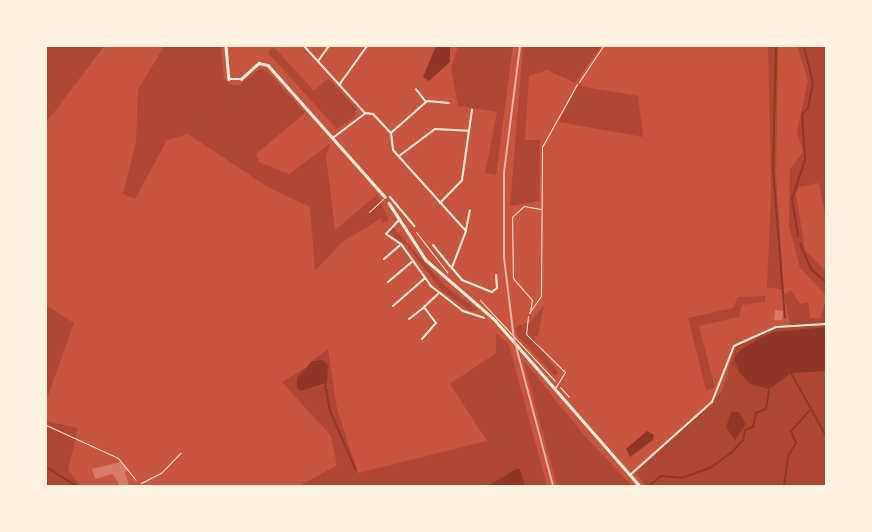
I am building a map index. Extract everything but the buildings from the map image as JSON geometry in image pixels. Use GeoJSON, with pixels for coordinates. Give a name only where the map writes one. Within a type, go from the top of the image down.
{"type":"FeatureCollection","features":[{"type":"Feature","properties":{"kind":"main road"},"geometry":{"type":"LineString","coordinates":[[226,46],[229,79],[241,79],[260,63],[268,65],[385,197]]}},
{"type":"Feature","properties":{"kind":"main road"},"geometry":{"type":"LineString","coordinates":[[389,203],[437,272],[490,315],[639,486]]}},
{"type":"Feature","properties":{"kind":"street"},"geometry":{"type":"LineString","coordinates":[[304,46],[365,113],[373,114],[391,133],[398,156],[466,231]]}},
{"type":"Feature","properties":{"kind":"street"},"geometry":{"type":"LineString","coordinates":[[317,62],[329,46]]}},
{"type":"Feature","properties":{"kind":"street"},"geometry":{"type":"LineString","coordinates":[[338,85],[367,46]]}},
{"type":"Feature","properties":{"kind":"street"},"geometry":{"type":"LineString","coordinates":[[416,89],[426,102]]}},
{"type":"Feature","properties":{"kind":"street"},"geometry":{"type":"LineString","coordinates":[[391,133],[426,102],[449,103]]}},
{"type":"Feature","properties":{"kind":"street"},"geometry":{"type":"LineString","coordinates":[[440,204],[462,180],[472,110]]}},
{"type":"Feature","properties":{"kind":"street"},"geometry":{"type":"LineString","coordinates":[[334,137],[365,113]]}},
{"type":"Feature","properties":{"kind":"street"},"geometry":{"type":"LineString","coordinates":[[398,156],[435,129],[469,132]]}},
{"type":"Feature","properties":{"kind":"street"},"geometry":{"type":"LineString","coordinates":[[390,197],[414,226]]}},
{"type":"Feature","properties":{"kind":"street"},"geometry":{"type":"LineString","coordinates":[[389,203],[395,202]]}},
{"type":"Feature","properties":{"kind":"street"},"geometry":{"type":"LineString","coordinates":[[452,268],[466,231],[470,210]]}},
{"type":"Feature","properties":{"kind":"street"},"geometry":{"type":"LineString","coordinates":[[400,219],[386,234],[401,244],[439,294],[463,311],[484,318]]}},
{"type":"Feature","properties":{"kind":"street"},"geometry":{"type":"LineString","coordinates":[[384,259],[401,244]]}},
{"type":"Feature","properties":{"kind":"street"},"geometry":{"type":"LineString","coordinates":[[433,245],[472,288],[489,292],[496,290],[496,275]]}},
{"type":"Feature","properties":{"kind":"street"},"geometry":{"type":"LineString","coordinates":[[388,282],[413,261]]}},
{"type":"Feature","properties":{"kind":"street"},"geometry":{"type":"LineString","coordinates":[[393,306],[425,278]]}},
{"type":"Feature","properties":{"kind":"street"},"geometry":{"type":"LineString","coordinates":[[409,318],[439,294]]}},
{"type":"Feature","properties":{"kind":"street"},"geometry":{"type":"LineString","coordinates":[[422,339],[436,323],[424,307]]}},
{"type":"Feature","properties":{"kind":"street"},"geometry":{"type":"LineString","coordinates":[[630,476],[712,402],[734,346],[776,327],[827,324]]}},
{"type":"Feature","properties":{"kind":"lane"},"geometry":{"type":"LineString","coordinates":[[529,313],[541,296],[542,147],[577,84]]}},
{"type":"Feature","properties":{"kind":"lane"},"geometry":{"type":"LineString","coordinates":[[369,212],[385,197]]}},
{"type":"Feature","properties":{"kind":"lane"},"geometry":{"type":"LineString","coordinates":[[543,210],[524,206],[512,217],[513,278],[532,300],[526,334],[565,372],[554,389]]}},
{"type":"Feature","properties":{"kind":"path"},"geometry":{"type":"LineString","coordinates":[[577,84],[603,46]]}},
{"type":"Feature","properties":{"kind":"path"},"geometry":{"type":"LineString","coordinates":[[46,425],[118,458],[138,486],[161,473],[180,453]]}},
{"type":"Feature","properties":{"kind":"shaded area"},"geometry":{"type":"Polygon","coordinates":[[[46,46],[104,46],[46,123],[46,46]]]}},
{"type":"Feature","properties":{"kind":"shaded area"},"geometry":{"type":"Polygon","coordinates":[[[164,46],[221,46],[224,79],[229,84],[238,86],[260,69],[268,72],[305,113],[256,154],[259,162],[289,174],[331,143],[326,156],[335,230],[377,195],[389,220],[381,224],[382,218],[342,242],[315,271],[310,207],[266,186],[188,134],[167,140],[135,199],[123,194],[136,142],[138,90],[164,46]]]}},
{"type":"Feature","properties":{"kind":"shaded area"},"geometry":{"type":"Polygon","coordinates":[[[436,46],[450,46],[450,62],[429,81],[423,77],[436,46]]]}},
{"type":"Feature","properties":{"kind":"shaded area"},"geometry":{"type":"Polygon","coordinates":[[[458,46],[513,46],[496,175],[485,173],[497,112],[458,106],[451,68],[458,46]]]}},
{"type":"Feature","properties":{"kind":"shaded area"},"geometry":{"type":"Polygon","coordinates":[[[523,46],[601,46],[575,83],[547,70],[529,76],[525,140],[540,140],[539,201],[510,206],[523,46]]]}},
{"type":"Feature","properties":{"kind":"shaded area"},"geometry":{"type":"Polygon","coordinates":[[[768,46],[778,46],[776,176],[784,290],[767,287],[771,189],[768,46]]]}},
{"type":"Feature","properties":{"kind":"shaded area"},"geometry":{"type":"Polygon","coordinates":[[[797,46],[826,46],[826,220],[819,183],[799,187],[796,194],[805,250],[826,271],[826,295],[800,268],[789,226],[790,169],[803,152],[797,132],[808,81],[797,46]]]}},
{"type":"Feature","properties":{"kind":"shaded area"},"geometry":{"type":"Polygon","coordinates":[[[274,47],[314,91],[328,78],[356,108],[355,117],[337,129],[268,53],[274,47]]]}},
{"type":"Feature","properties":{"kind":"shaded area"},"geometry":{"type":"Polygon","coordinates":[[[578,86],[638,96],[643,137],[559,122],[578,86]]]}},
{"type":"Feature","properties":{"kind":"shaded area"},"geometry":{"type":"Polygon","coordinates":[[[393,227],[446,287],[478,310],[470,311],[442,291],[407,246],[389,233],[393,227]]]}},
{"type":"Feature","properties":{"kind":"shaded area"},"geometry":{"type":"Polygon","coordinates":[[[791,290],[800,304],[808,302],[810,318],[820,319],[826,300],[826,486],[646,486],[636,473],[722,391],[735,347],[761,332],[790,325],[784,294],[791,290]]]}},
{"type":"Feature","properties":{"kind":"shaded area"},"geometry":{"type":"Polygon","coordinates":[[[765,296],[765,302],[742,305],[739,317],[699,326],[715,388],[706,390],[688,318],[733,308],[738,297],[765,296]]]}},
{"type":"Feature","properties":{"kind":"shaded area"},"geometry":{"type":"Polygon","coordinates":[[[46,305],[74,323],[46,401],[46,305]]]}},
{"type":"Feature","properties":{"kind":"shaded area"},"geometry":{"type":"Polygon","coordinates":[[[544,305],[538,336],[533,336],[558,373],[555,376],[517,335],[515,327],[530,322],[544,305]]]}},
{"type":"Feature","properties":{"kind":"shaded area"},"geometry":{"type":"Polygon","coordinates":[[[826,327],[826,371],[791,373],[769,389],[750,384],[739,372],[734,359],[738,352],[759,338],[774,332],[826,327]]]}},
{"type":"Feature","properties":{"kind":"shaded area"},"geometry":{"type":"Polygon","coordinates":[[[496,333],[509,345],[547,486],[525,486],[520,470],[488,486],[299,486],[337,465],[331,436],[282,382],[310,365],[297,378],[301,391],[325,385],[317,360],[312,361],[328,349],[337,409],[358,473],[487,441],[450,384],[496,353],[496,333]]]}},
{"type":"Feature","properties":{"kind":"shaded area"},"geometry":{"type":"Polygon","coordinates":[[[322,360],[328,365],[327,383],[301,391],[297,388],[297,378],[312,361],[322,360]]]}},
{"type":"Feature","properties":{"kind":"shaded area"},"geometry":{"type":"Polygon","coordinates":[[[523,360],[584,435],[632,486],[557,486],[523,360]]]}},
{"type":"Feature","properties":{"kind":"shaded area"},"geometry":{"type":"Polygon","coordinates":[[[731,412],[739,412],[746,424],[735,440],[726,427],[731,412]]]}},
{"type":"Feature","properties":{"kind":"shaded area"},"geometry":{"type":"Polygon","coordinates":[[[46,421],[78,428],[68,470],[81,486],[46,486],[46,421]]]}},
{"type":"Feature","properties":{"kind":"shaded area"},"geometry":{"type":"Polygon","coordinates":[[[647,431],[654,435],[653,440],[630,457],[626,449],[647,431]]]}},
{"type":"Feature","properties":{"kind":"shaded area"},"geometry":{"type":"Polygon","coordinates":[[[520,469],[525,486],[488,486],[520,469]]]}},
{"type":"Feature","properties":{"kind":"waterway"},"geometry":{"type":"LineString","coordinates":[[776,46],[773,169],[785,318]]}},
{"type":"Feature","properties":{"kind":"waterway"},"geometry":{"type":"LineString","coordinates":[[798,236],[792,199],[805,160],[802,114],[808,108],[813,83],[804,46]]}},
{"type":"Feature","properties":{"kind":"waterway"},"geometry":{"type":"LineString","coordinates":[[800,243],[811,269],[826,282]]}},
{"type":"Feature","properties":{"kind":"waterway"},"geometry":{"type":"LineString","coordinates":[[791,373],[826,436]]}},
{"type":"Feature","properties":{"kind":"waterway"},"geometry":{"type":"LineString","coordinates":[[325,385],[330,411],[356,470]]}},
{"type":"Feature","properties":{"kind":"waterway"},"geometry":{"type":"LineString","coordinates":[[649,486],[661,476],[682,478],[710,468],[731,453],[743,440],[745,430],[753,427],[756,413],[766,409],[769,390]]}},
{"type":"Feature","properties":{"kind":"waterway"},"geometry":{"type":"LineString","coordinates":[[784,486],[788,456],[796,443],[791,431],[809,411]]}},
{"type":"Feature","properties":{"kind":"waterway"},"geometry":{"type":"LineString","coordinates":[[46,467],[76,486]]}},
{"type":"Feature","properties":{"kind":"railway"},"geometry":{"type":"LineString","coordinates":[[520,46],[504,173],[504,258],[514,339],[553,486]]}}]}
